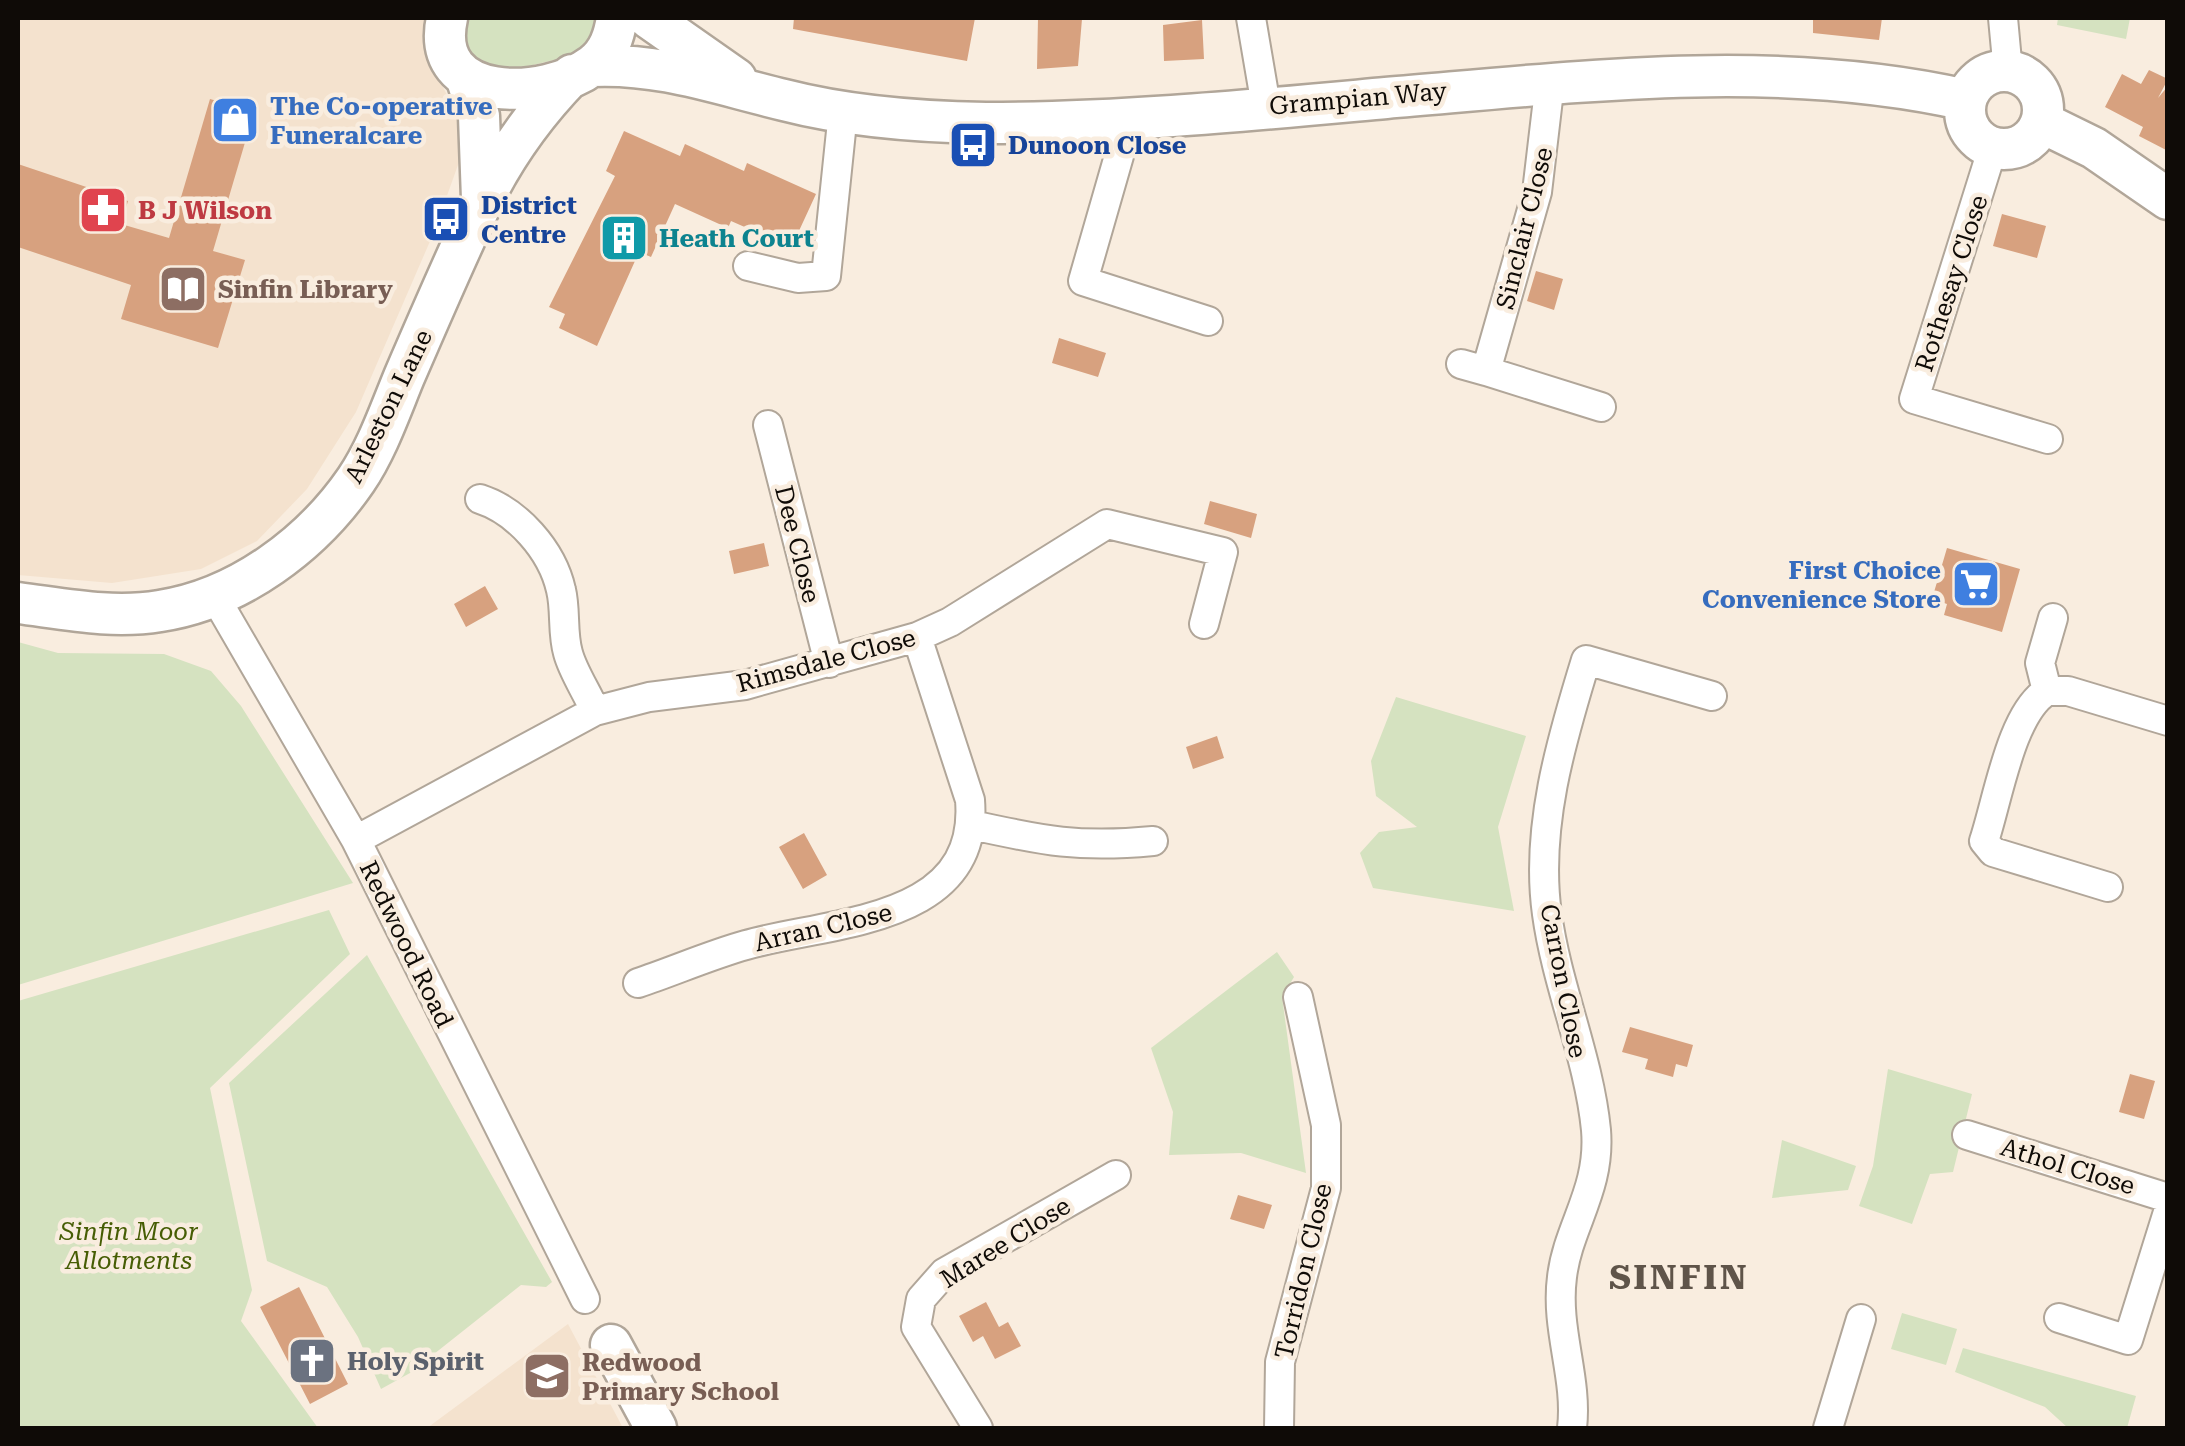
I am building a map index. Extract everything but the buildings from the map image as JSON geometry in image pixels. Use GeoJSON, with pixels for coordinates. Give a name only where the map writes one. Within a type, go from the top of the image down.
{"type":"FeatureCollection","features":[{"type":"Feature","properties":{"kind":"street","name":"Arleston Lane"},"geometry":{"type":"LineString","coordinates":[[447,18],[446,52],[467,80],[479,116],[482,201]]}},
{"type":"Feature","properties":{"kind":"street","name":"Arleston Lane"},"geometry":{"type":"LineString","coordinates":[[18,603],[108,615],[161,611],[215,598],[291,550],[324,520],[358,477],[482,201],[524,129],[612,39],[617,18]]}},
{"type":"Feature","properties":{"kind":"street","name":"Grampian Way"},"geometry":{"type":"LineString","coordinates":[[649,18],[752,90]]}},
{"type":"Feature","properties":{"kind":"street"},"geometry":{"type":"LineString","coordinates":[[1251,18],[1266,106]]}},
{"type":"Feature","properties":{"kind":"street"},"geometry":{"type":"LineString","coordinates":[[2003,18],[2008,72]]}},
{"type":"Feature","properties":{"kind":"street","name":"Grampian Way"},"geometry":{"type":"LineString","coordinates":[[467,80],[500,89],[582,70],[660,67],[843,112],[910,121],[1128,121],[1550,82],[1699,76],[1910,87],[1966,100]]}},
{"type":"Feature","properties":{"kind":"street"},"geometry":{"type":"LineString","coordinates":[[2008,72],[2020,74],[2039,91],[2041,122],[2023,144],[1994,147],[1971,131],[1966,100],[1982,78],[2008,72]]}},
{"type":"Feature","properties":{"kind":"street","name":"Sinclair Close"},"geometry":{"type":"LineString","coordinates":[[1550,82],[1537,192],[1474,368],[1601,408]]}},
{"type":"Feature","properties":{"kind":"street"},"geometry":{"type":"LineString","coordinates":[[748,266],[798,278],[826,276],[843,112]]}},
{"type":"Feature","properties":{"kind":"street"},"geometry":{"type":"LineString","coordinates":[[1128,121],[1075,279],[1208,322]]}},
{"type":"Feature","properties":{"kind":"street"},"geometry":{"type":"LineString","coordinates":[[2041,122],[2094,148],[2168,199]]}},
{"type":"Feature","properties":{"kind":"street","name":"Rothesay Close"},"geometry":{"type":"LineString","coordinates":[[1994,147],[1914,399],[2048,439]]}},
{"type":"Feature","properties":{"kind":"street","name":"Dee Close"},"geometry":{"type":"LineString","coordinates":[[768,425],[829,663]]}},
{"type":"Feature","properties":{"kind":"street"},"geometry":{"type":"LineString","coordinates":[[480,498],[501,506],[518,519],[548,558],[561,587],[568,654],[595,710]]}},
{"type":"Feature","properties":{"kind":"street","name":"Rimsdale Close"},"geometry":{"type":"LineString","coordinates":[[356,840],[595,710],[648,696],[745,686],[918,636],[950,622],[1107,524],[1223,552],[1204,624]]}},
{"type":"Feature","properties":{"kind":"street","name":"Redwood Road"},"geometry":{"type":"LineString","coordinates":[[215,598],[356,840],[585,1299]]}},
{"type":"Feature","properties":{"kind":"street"},"geometry":{"type":"LineString","coordinates":[[2047,691],[2040,663],[2053,618]]}},
{"type":"Feature","properties":{"kind":"street"},"geometry":{"type":"LineString","coordinates":[[918,636],[970,800],[972,825],[1050,844],[1096,846],[1153,841]]}},
{"type":"Feature","properties":{"kind":"street","name":"Carron Close"},"geometry":{"type":"LineString","coordinates":[[1572,1428],[1574,1408],[1560,1324],[1562,1274],[1592,1192],[1596,1131],[1547,913],[1544,836],[1563,734],[1586,660],[1712,696]]}},
{"type":"Feature","properties":{"kind":"street"},"geometry":{"type":"LineString","coordinates":[[2108,886],[1993,852],[1984,840],[2022,720],[2033,700],[2047,691],[2068,692],[2168,721]]}},
{"type":"Feature","properties":{"kind":"street","name":"Arran Close"},"geometry":{"type":"LineString","coordinates":[[638,983],[746,945],[893,913],[936,888],[962,853],[972,825]]}},
{"type":"Feature","properties":{"kind":"street","name":"Torridon Close"},"geometry":{"type":"LineString","coordinates":[[1279,1428],[1280,1362],[1326,1188],[1326,1125],[1298,997]]}},
{"type":"Feature","properties":{"kind":"street","name":"Athol Close"},"geometry":{"type":"LineString","coordinates":[[1968,1135],[2168,1198]]}},
{"type":"Feature","properties":{"kind":"street","name":"Maree Close"},"geometry":{"type":"LineString","coordinates":[[978,1428],[916,1327],[921,1299],[944,1273],[1116,1176]]}},
{"type":"Feature","properties":{"kind":"street"},"geometry":{"type":"LineString","coordinates":[[2059,1318],[2128,1340],[2168,1212]]}},
{"type":"Feature","properties":{"kind":"street"},"geometry":{"type":"LineString","coordinates":[[1828,1428],[1861,1320]]}},
{"type":"Feature","properties":{"kind":"street"},"geometry":{"type":"LineString","coordinates":[[611,1345],[656,1428]]}},
{"type":"Feature","properties":{"kind":"shaded area"},"geometry":{"type":"Polygon","coordinates":[[[18,18],[424,18],[443,87],[468,137],[434,232],[356,412],[307,489],[257,541],[201,569],[112,583],[18,575],[18,18]]]}},
{"type":"Feature","properties":{"kind":"shaded area","name":"Redwood Primary School"},"geometry":{"type":"Polygon","coordinates":[[[568,1324],[623,1428],[427,1428],[568,1324]]]}},
{"type":"Feature","properties":{"kind":"green space"},"geometry":{"type":"Polygon","coordinates":[[[462,18],[595,18],[595,30],[575,55],[500,73],[469,62],[462,18]]]}},
{"type":"Feature","properties":{"kind":"green space"},"geometry":{"type":"Polygon","coordinates":[[[2058,18],[2130,18],[2126,39],[2057,25],[2058,18]]]}},
{"type":"Feature","properties":{"kind":"green space"},"geometry":{"type":"Polygon","coordinates":[[[18,642],[58,653],[164,654],[211,671],[241,706],[353,883],[18,985],[18,642]]]}},
{"type":"Feature","properties":{"kind":"green space"},"geometry":{"type":"Polygon","coordinates":[[[1396,697],[1526,736],[1498,827],[1514,911],[1373,888],[1360,853],[1379,832],[1417,827],[1376,796],[1371,761],[1396,697]]]}},
{"type":"Feature","properties":{"kind":"green space","name":"Sinfin Moor Allotments"},"geometry":{"type":"Polygon","coordinates":[[[329,910],[350,954],[210,1088],[252,1290],[241,1321],[318,1428],[18,1428],[18,1001],[329,910]]]}},
{"type":"Feature","properties":{"kind":"green space"},"geometry":{"type":"Polygon","coordinates":[[[1277,952],[1294,977],[1282,997],[1306,1173],[1241,1153],[1169,1155],[1173,1112],[1151,1048],[1277,952]]]}},
{"type":"Feature","properties":{"kind":"green space"},"geometry":{"type":"Polygon","coordinates":[[[367,955],[552,1282],[546,1287],[521,1285],[410,1373],[381,1389],[358,1337],[327,1287],[267,1261],[229,1083],[367,955]]]}},
{"type":"Feature","properties":{"kind":"green space"},"geometry":{"type":"Polygon","coordinates":[[[1888,1069],[1972,1094],[1953,1172],[1930,1174],[1912,1224],[1859,1206],[1873,1166],[1888,1069]]]}},
{"type":"Feature","properties":{"kind":"green space"},"geometry":{"type":"Polygon","coordinates":[[[1782,1140],[1856,1166],[1848,1190],[1772,1198],[1782,1140]]]}},
{"type":"Feature","properties":{"kind":"green space"},"geometry":{"type":"Polygon","coordinates":[[[1902,1313],[1957,1329],[1946,1365],[1891,1349],[1902,1313]]]}},
{"type":"Feature","properties":{"kind":"green space"},"geometry":{"type":"Polygon","coordinates":[[[1963,1348],[2136,1396],[2127,1428],[2068,1428],[2045,1407],[1955,1372],[1963,1348]]]}},
{"type":"Feature","properties":{"kind":"place","name":"The Co-operative Funeralcare"},"geometry":{"type":"Point","coordinates":[235,120]}},
{"type":"Feature","properties":{"kind":"place","name":"Dunoon Close"},"geometry":{"type":"Point","coordinates":[973,145]}},
{"type":"Feature","properties":{"kind":"place","name":"B J Wilson"},"geometry":{"type":"Point","coordinates":[103,210]}},
{"type":"Feature","properties":{"kind":"place","name":"District Centre"},"geometry":{"type":"Point","coordinates":[446,219]}},
{"type":"Feature","properties":{"kind":"place","name":"Heath Court"},"geometry":{"type":"Point","coordinates":[624,238]}},
{"type":"Feature","properties":{"kind":"place","name":"Sinfin Library"},"geometry":{"type":"Point","coordinates":[183,289]}},
{"type":"Feature","properties":{"kind":"place","name":"First Choice Convenience Store"},"geometry":{"type":"Point","coordinates":[1976,584]}},
{"type":"Feature","properties":{"kind":"place","name":"Holy Spirit"},"geometry":{"type":"Point","coordinates":[312,1361]}},
{"type":"Feature","properties":{"kind":"place","name":"Redwood Primary School"},"geometry":{"type":"Point","coordinates":[547,1376]}},
{"type":"Feature","properties":{"kind":"district","name":"SINFIN"},"geometry":{"type":"Point","coordinates":[1679,1277]}}]}
